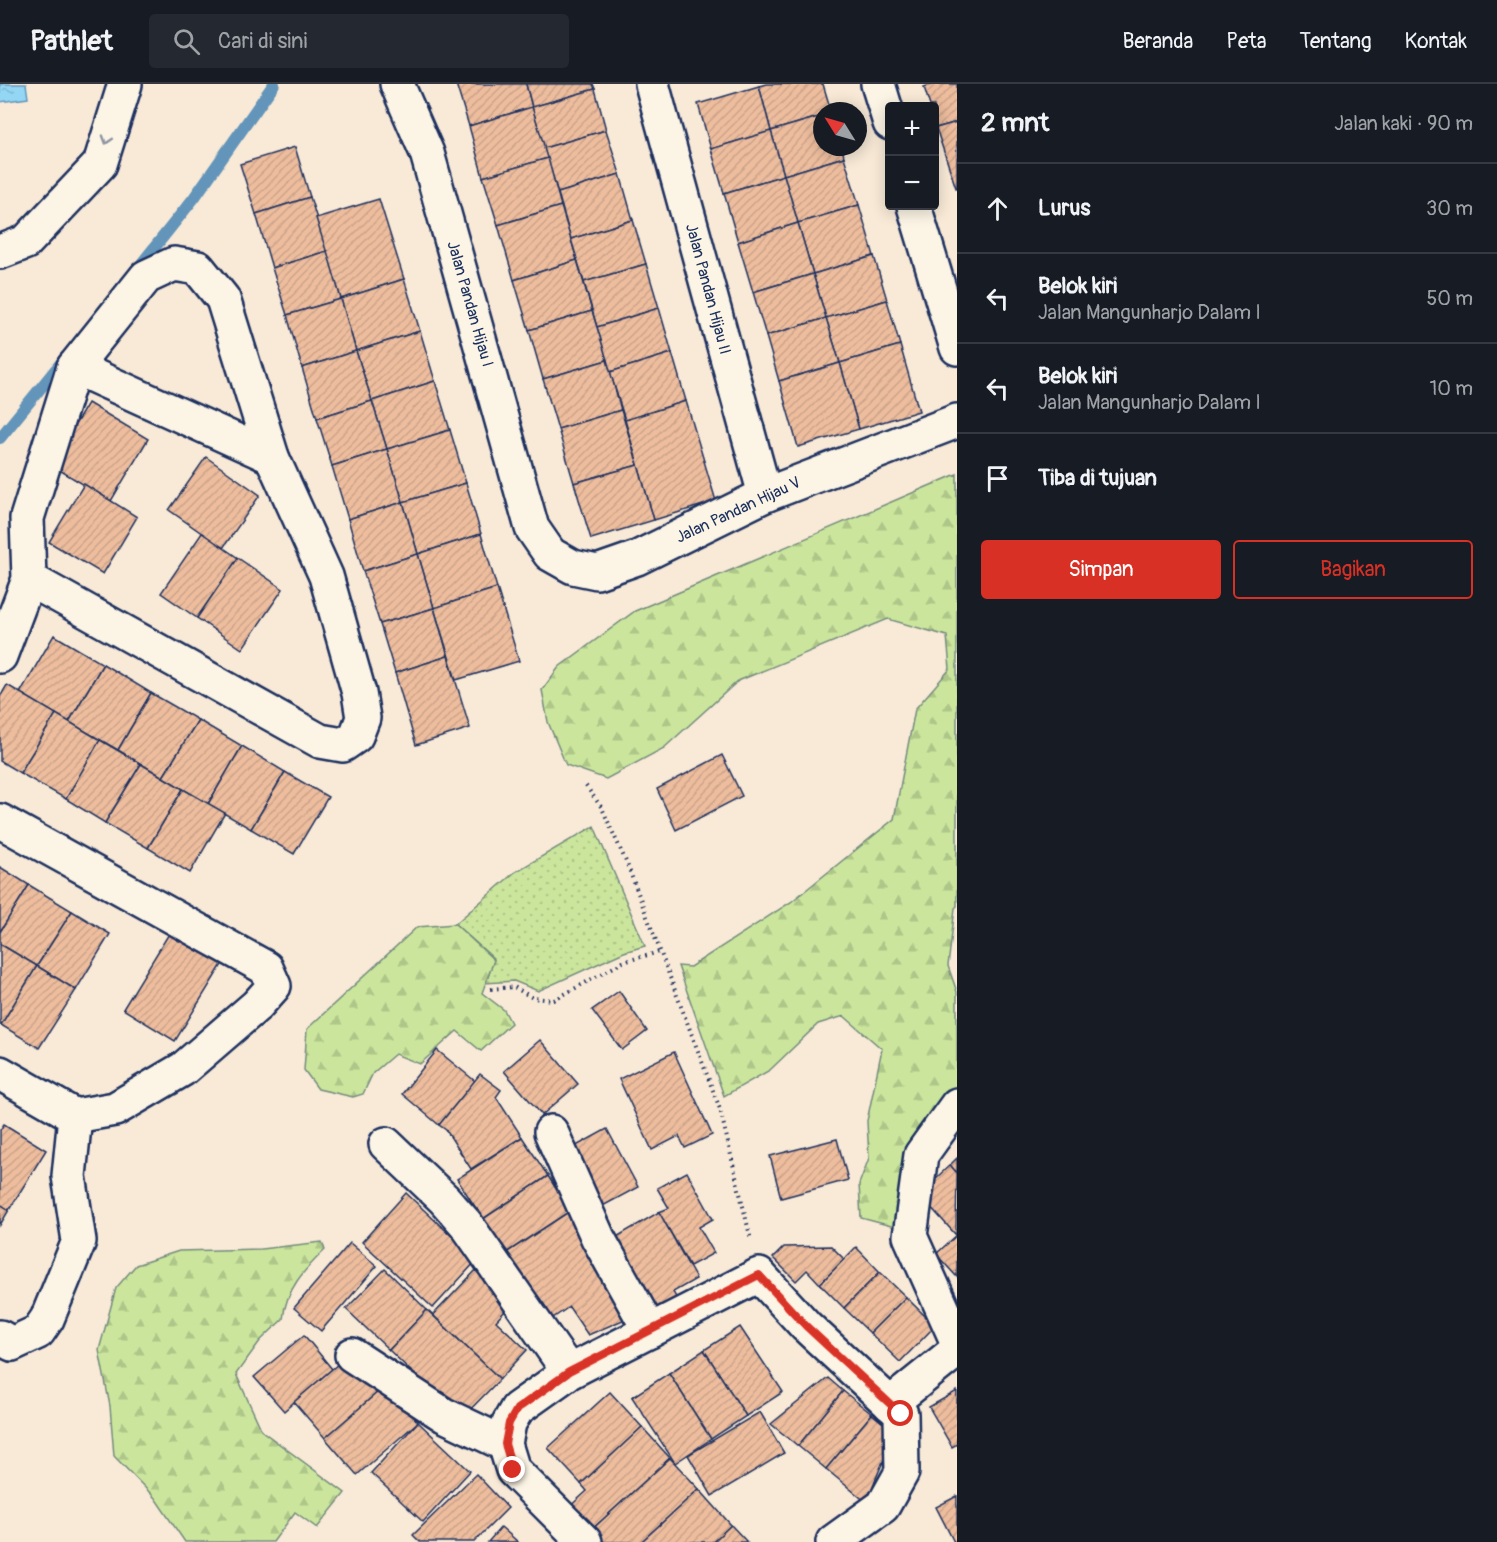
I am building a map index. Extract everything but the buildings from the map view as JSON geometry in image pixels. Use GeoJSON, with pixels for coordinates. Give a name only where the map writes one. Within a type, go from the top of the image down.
{"type":"FeatureCollection","features":[{"type":"Feature","properties":{"kind":"street"},"geometry":{"type":"LineString","coordinates":[[0,252],[26,242],[100,164],[125,84]]}},
{"type":"Feature","properties":{"kind":"street","name":"Jalan Pandan Hijau I"},"geometry":{"type":"LineString","coordinates":[[397,84],[428,153],[532,528]]}},
{"type":"Feature","properties":{"kind":"street","name":"Jalan Pandan Hijau II"},"geometry":{"type":"LineString","coordinates":[[652,84],[765,495]]}},
{"type":"Feature","properties":{"kind":"street"},"geometry":{"type":"LineString","coordinates":[[878,84],[885,107]]}},
{"type":"Feature","properties":{"kind":"street"},"geometry":{"type":"LineString","coordinates":[[915,210],[957,348]]}},
{"type":"Feature","properties":{"kind":"street"},"geometry":{"type":"LineString","coordinates":[[0,656],[29,579],[27,519],[74,367],[146,278],[174,264],[198,268],[223,299],[272,457],[326,576],[359,693],[363,718],[356,736],[342,745],[320,741],[29,579]]}},
{"type":"Feature","properties":{"kind":"street"},"geometry":{"type":"LineString","coordinates":[[74,367],[272,457]]}},
{"type":"Feature","properties":{"kind":"street","name":"Jalan Pandan Hijau V"},"geometry":{"type":"LineString","coordinates":[[532,528],[550,554],[573,567],[597,572],[637,558],[765,495],[957,421]]}},
{"type":"Feature","properties":{"kind":"street"},"geometry":{"type":"LineString","coordinates":[[0,821],[266,968],[274,986],[257,1005],[183,1069],[116,1109],[75,1116],[0,1073]]}},
{"type":"Feature","properties":{"kind":"street"},"geometry":{"type":"LineString","coordinates":[[957,1106],[921,1155],[910,1236],[957,1341]]}},
{"type":"Feature","properties":{"kind":"street"},"geometry":{"type":"LineString","coordinates":[[0,1336],[12,1344],[38,1332],[47,1319],[79,1241],[69,1176],[75,1116]]}},
{"type":"Feature","properties":{"kind":"street"},"geometry":{"type":"LineString","coordinates":[[551,1132],[598,1238],[650,1331]]}},
{"type":"Feature","properties":{"kind":"street"},"geometry":{"type":"LineString","coordinates":[[386,1144],[444,1199],[466,1224],[569,1372]]}},
{"type":"Feature","properties":{"kind":"street"},"geometry":{"type":"LineString","coordinates":[[585,1542],[513,1470],[505,1444],[509,1423],[517,1409],[569,1372],[759,1275],[806,1326],[901,1414],[902,1472],[883,1506],[833,1542]]}},
{"type":"Feature","properties":{"kind":"street"},"geometry":{"type":"LineString","coordinates":[[890,1404],[957,1350]]}},
{"type":"Feature","properties":{"kind":"street"},"geometry":{"type":"LineString","coordinates":[[352,1355],[444,1415],[505,1444]]}},
{"type":"Feature","properties":{"kind":"path"},"geometry":{"type":"LineString","coordinates":[[586,786],[602,808],[627,864],[720,1109],[759,1275]]}},
{"type":"Feature","properties":{"kind":"path"},"geometry":{"type":"LineString","coordinates":[[491,989],[514,987],[533,998],[554,1000],[623,962],[659,952]]}},
{"type":"Feature","properties":{"kind":"green space"},"geometry":{"type":"Polygon","coordinates":[[[957,474],[957,906],[948,966],[957,992],[957,1088],[899,1228],[861,1218],[859,1184],[869,1158],[867,1121],[882,1049],[844,1016],[818,1024],[770,1070],[724,1096],[678,966],[690,967],[791,902],[894,819],[915,709],[950,669],[947,636],[888,619],[738,681],[664,748],[606,779],[566,765],[548,722],[542,690],[559,667],[635,611],[957,474]]]}},
{"type":"Feature","properties":{"kind":"green space"},"geometry":{"type":"Polygon","coordinates":[[[594,826],[645,946],[624,952],[538,991],[514,981],[486,983],[494,959],[455,924],[515,872],[594,826]]]}},
{"type":"Feature","properties":{"kind":"green space"},"geometry":{"type":"Polygon","coordinates":[[[455,924],[494,960],[482,993],[504,1010],[511,1023],[481,1051],[457,1031],[420,1064],[395,1054],[373,1073],[363,1094],[353,1097],[318,1089],[304,1070],[307,1029],[417,927],[455,924]]]}},
{"type":"Feature","properties":{"kind":"green space"},"geometry":{"type":"Polygon","coordinates":[[[322,1242],[325,1250],[303,1273],[292,1289],[283,1319],[260,1341],[236,1374],[262,1431],[345,1493],[317,1528],[295,1512],[273,1542],[185,1542],[155,1498],[114,1456],[110,1406],[99,1350],[116,1288],[136,1265],[179,1251],[261,1249],[322,1242]]]}},
{"type":"Feature","properties":{"kind":"water"},"geometry":{"type":"Polygon","coordinates":[[[0,84],[26,84],[28,98],[0,102],[0,84]]]}},
{"type":"Feature","properties":{"kind":"waterway"},"geometry":{"type":"LineString","coordinates":[[135,272],[194,198],[274,84]]}},
{"type":"Feature","properties":{"kind":"waterway"},"geometry":{"type":"LineString","coordinates":[[0,438],[65,358]]}},
{"type":"Feature","properties":{"kind":"route"},"geometry":{"type":"LineString","coordinates":[[513,1470],[505,1444],[509,1423],[517,1409],[569,1372],[759,1275],[806,1326],[901,1414]]}}]}
